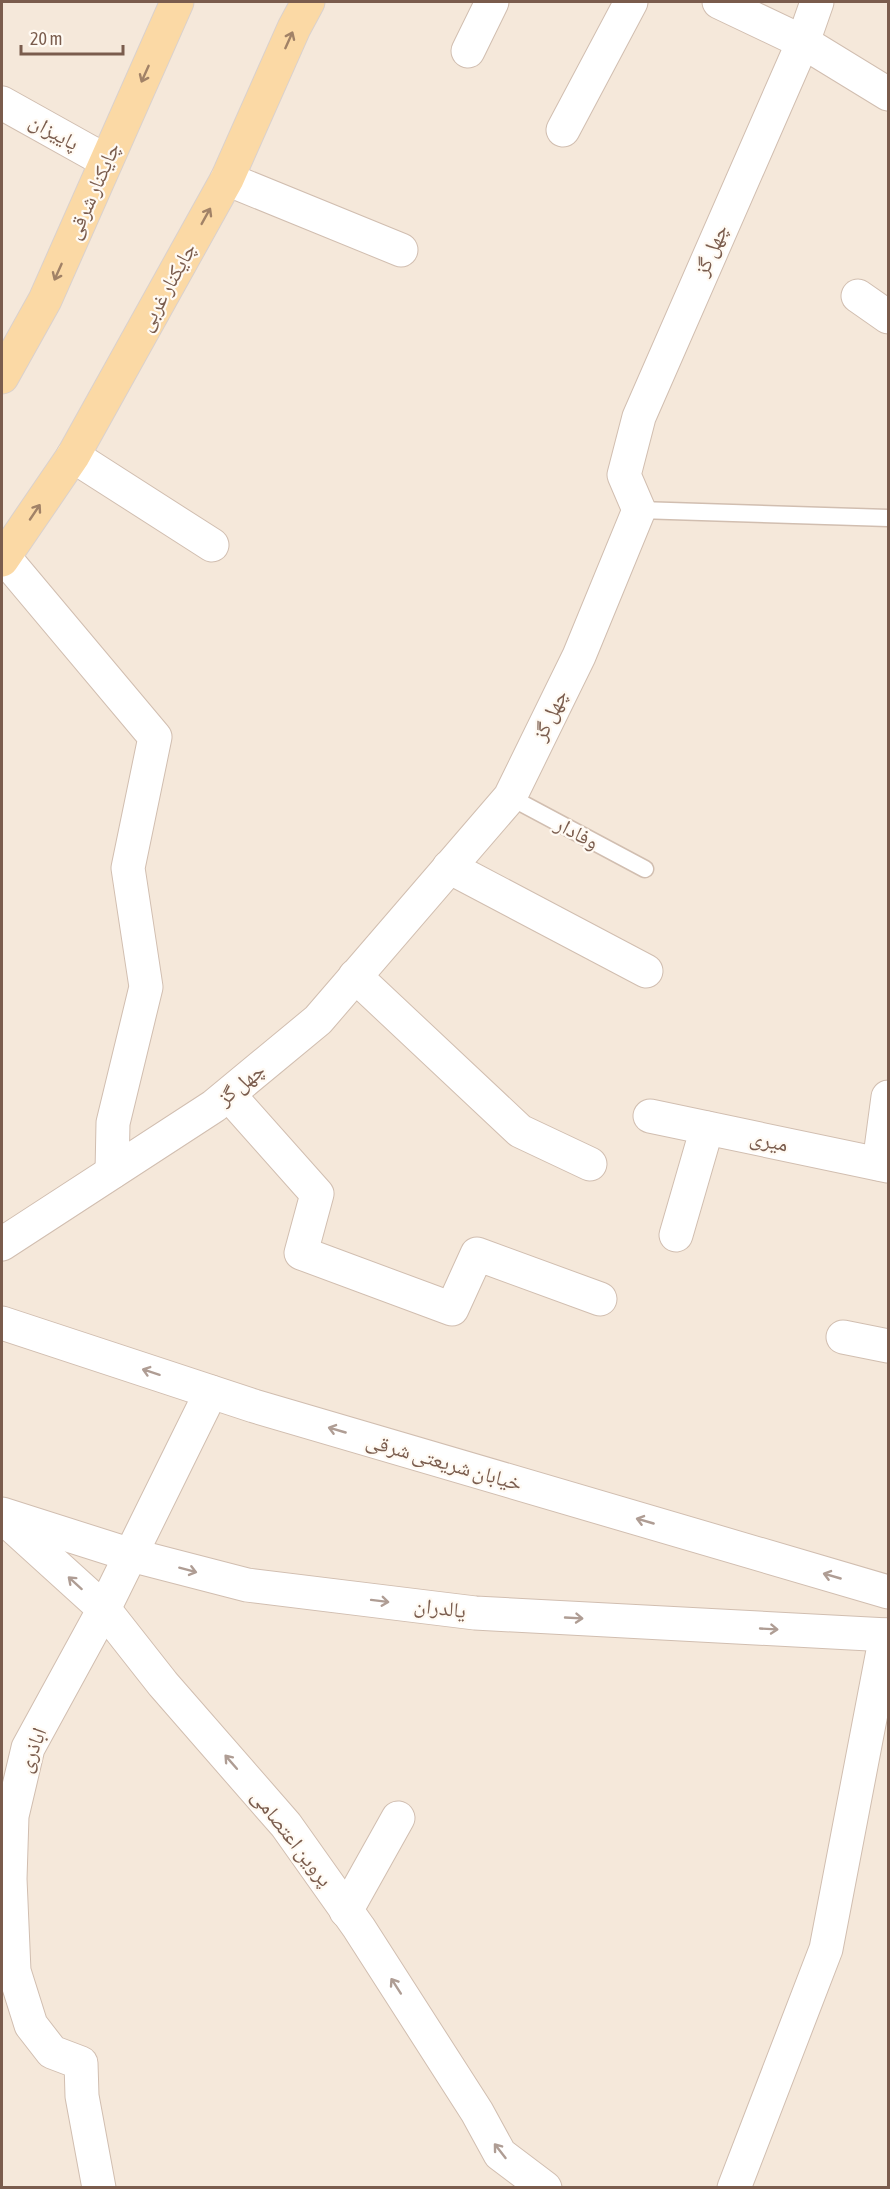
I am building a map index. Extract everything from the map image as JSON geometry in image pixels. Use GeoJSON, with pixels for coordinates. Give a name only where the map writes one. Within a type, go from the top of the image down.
{"type":"FeatureCollection","features":[{"type":"Feature","properties":{"kind":"main road","name":"چایکنار شرقی"},"geometry":{"type":"LineString","coordinates":[[4,368],[45,300],[177,2]]}},
{"type":"Feature","properties":{"kind":"main road","name":"چایکنار غربی"},"geometry":{"type":"LineString","coordinates":[[3,559],[73,456],[227,178],[294,28],[309,2]]}},
{"type":"Feature","properties":{"kind":"street"},"geometry":{"type":"LineString","coordinates":[[468,51],[492,2]]}},
{"type":"Feature","properties":{"kind":"street"},"geometry":{"type":"LineString","coordinates":[[563,130],[631,2]]}},
{"type":"Feature","properties":{"kind":"street"},"geometry":{"type":"LineString","coordinates":[[719,2],[803,42],[888,94]]}},
{"type":"Feature","properties":{"kind":"street","name":"چهل گز"},"geometry":{"type":"LineString","coordinates":[[2,1244],[229,1095],[318,1020],[510,796],[579,656],[639,510],[624,475],[639,417],[803,42],[817,2]]}},
{"type":"Feature","properties":{"kind":"street","name":"پاییزان"},"geometry":{"type":"LineString","coordinates":[[2,102],[106,161]]}},
{"type":"Feature","properties":{"kind":"street"},"geometry":{"type":"LineString","coordinates":[[227,178],[401,250]]}},
{"type":"Feature","properties":{"kind":"street"},"geometry":{"type":"LineString","coordinates":[[858,296],[888,317]]}},
{"type":"Feature","properties":{"kind":"street"},"geometry":{"type":"LineString","coordinates":[[73,456],[212,545]]}},
{"type":"Feature","properties":{"kind":"street"},"geometry":{"type":"LineString","coordinates":[[3,559],[155,736],[128,868],[146,987],[113,1123],[112,1172]]}},
{"type":"Feature","properties":{"kind":"street"},"geometry":{"type":"LineString","coordinates":[[449,867],[646,971]]}},
{"type":"Feature","properties":{"kind":"street"},"geometry":{"type":"LineString","coordinates":[[355,976],[520,1131],[590,1164]]}},
{"type":"Feature","properties":{"kind":"street"},"geometry":{"type":"LineString","coordinates":[[229,1095],[317,1194],[301,1253],[452,1309],[477,1254],[600,1299]]}},
{"type":"Feature","properties":{"kind":"street"},"geometry":{"type":"LineString","coordinates":[[884,1165],[888,1097]]}},
{"type":"Feature","properties":{"kind":"street","name":"میری"},"geometry":{"type":"LineString","coordinates":[[650,1116],[884,1165]]}},
{"type":"Feature","properties":{"kind":"street"},"geometry":{"type":"LineString","coordinates":[[676,1235],[707,1128]]}},
{"type":"Feature","properties":{"kind":"street","name":"خیابان شریعتی شرقی"},"geometry":{"type":"LineString","coordinates":[[2,1323],[211,1392],[888,1592]]}},
{"type":"Feature","properties":{"kind":"street"},"geometry":{"type":"LineString","coordinates":[[843,1337],[888,1346]]}},
{"type":"Feature","properties":{"kind":"street","name":"اباذری"},"geometry":{"type":"LineString","coordinates":[[99,2187],[82,2096],[81,2063],[52,2052],[31,2025],[14,1971],[10,1879],[12,1816],[28,1749],[104,1609],[211,1392]]}},
{"type":"Feature","properties":{"kind":"street","name":"یالدران"},"geometry":{"type":"LineString","coordinates":[[2,1515],[131,1555],[247,1585],[475,1613],[887,1635]]}},
{"type":"Feature","properties":{"kind":"street","name":"پروین اعتصامی"},"geometry":{"type":"LineString","coordinates":[[2,1515],[104,1609],[163,1684],[286,1825],[346,1911],[477,2112],[500,2154],[544,2187]]}},
{"type":"Feature","properties":{"kind":"street"},"geometry":{"type":"LineString","coordinates":[[734,2187],[826,1949],[887,1635]]}},
{"type":"Feature","properties":{"kind":"street"},"geometry":{"type":"LineString","coordinates":[[346,1911],[398,1818]]}},
{"type":"Feature","properties":{"kind":"lane"},"geometry":{"type":"LineString","coordinates":[[639,510],[888,518]]}},
{"type":"Feature","properties":{"kind":"lane","name":"وفادار"},"geometry":{"type":"LineString","coordinates":[[510,796],[645,869]]}},
{"type":"Feature","properties":{"kind":"shaded area"},"geometry":{"type":"Polygon","coordinates":[[[2,2],[888,2],[888,2187],[2,2187],[2,2]]]}}]}
